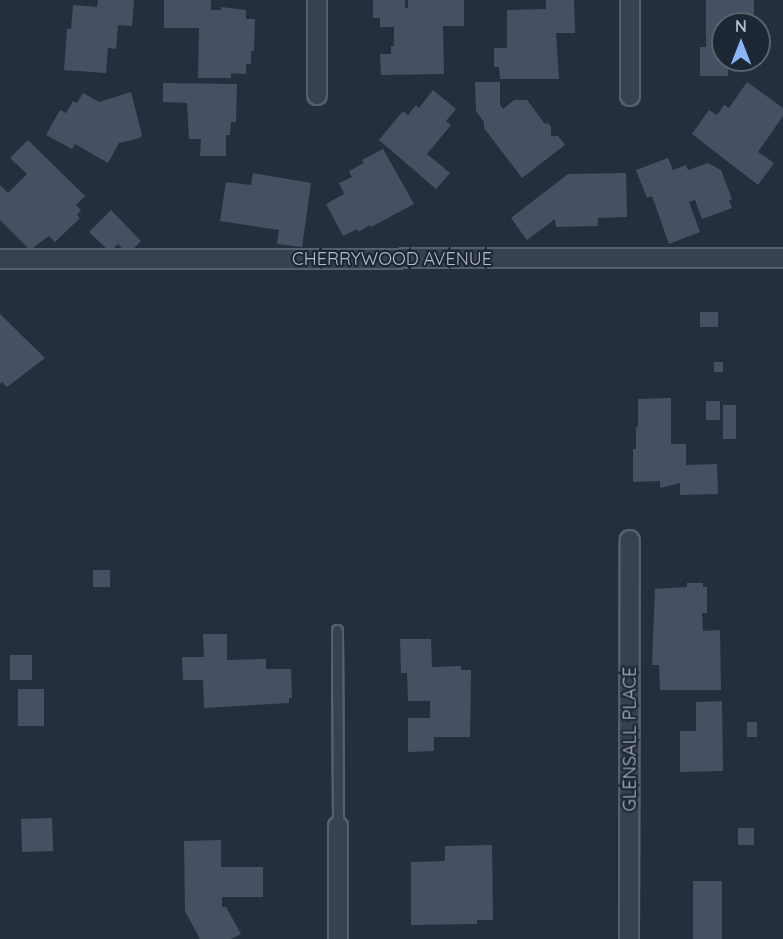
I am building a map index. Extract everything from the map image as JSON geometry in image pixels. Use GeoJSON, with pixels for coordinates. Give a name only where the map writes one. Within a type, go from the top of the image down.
{"type":"FeatureCollection","features":[{"type":"Feature","properties":{"kind":"street"},"geometry":{"type":"LineString","coordinates":[[317,0],[317,95]]}},
{"type":"Feature","properties":{"kind":"street"},"geometry":{"type":"LineString","coordinates":[[630,0],[630,96]]}},
{"type":"Feature","properties":{"kind":"street","name":"CHERRYWOOD AVENUE"},"geometry":{"type":"LineString","coordinates":[[0,259],[783,258]]}},
{"type":"Feature","properties":{"kind":"street","name":"GLENSALL PLACE"},"geometry":{"type":"LineString","coordinates":[[629,939],[630,540]]}},
{"type":"Feature","properties":{"kind":"street"},"geometry":{"type":"LineString","coordinates":[[338,826],[338,939]]}},
{"type":"Feature","properties":{"kind":"lane"},"geometry":{"type":"LineString","coordinates":[[337,630],[338,826]]}},
{"type":"Feature","properties":{"kind":"building"},"geometry":{"type":"Polygon","coordinates":[[[98,0],[134,0],[132,26],[118,25],[116,49],[108,48],[106,73],[64,70],[67,29],[71,29],[73,5],[97,7],[98,0]]]}},
{"type":"Feature","properties":{"kind":"building"},"geometry":{"type":"Polygon","coordinates":[[[164,0],[211,0],[211,10],[221,10],[221,7],[246,10],[246,19],[255,19],[254,51],[251,51],[251,64],[246,64],[246,74],[231,73],[231,78],[198,78],[199,28],[164,28],[164,0]]]}},
{"type":"Feature","properties":{"kind":"building"},"geometry":{"type":"Polygon","coordinates":[[[373,0],[405,0],[405,8],[408,8],[408,0],[464,0],[464,26],[443,26],[444,74],[381,75],[380,54],[391,54],[391,46],[394,46],[394,27],[380,27],[380,18],[373,18],[373,0]]]}},
{"type":"Feature","properties":{"kind":"building"},"geometry":{"type":"Polygon","coordinates":[[[546,0],[574,0],[575,33],[556,33],[559,79],[500,79],[499,67],[494,67],[494,48],[507,48],[507,10],[546,9],[546,0]]]}},
{"type":"Feature","properties":{"kind":"building"},"geometry":{"type":"Polygon","coordinates":[[[706,0],[754,0],[754,12],[711,12],[711,72],[728,72],[728,76],[700,76],[700,47],[706,47],[706,0]]]}},
{"type":"Feature","properties":{"kind":"building"},"geometry":{"type":"Polygon","coordinates":[[[475,82],[500,82],[500,105],[503,109],[514,100],[527,100],[545,124],[548,123],[551,127],[551,136],[558,136],[565,145],[522,178],[484,128],[484,122],[476,111],[475,82]]]}},
{"type":"Feature","properties":{"kind":"building"},"geometry":{"type":"Polygon","coordinates":[[[747,82],[783,108],[783,116],[758,152],[774,163],[758,185],[692,134],[709,110],[717,115],[724,105],[729,108],[747,82]]]}},
{"type":"Feature","properties":{"kind":"building"},"geometry":{"type":"Polygon","coordinates":[[[163,83],[237,84],[236,122],[231,122],[230,135],[226,135],[226,156],[200,156],[201,139],[189,139],[187,103],[163,102],[163,83]]]}},
{"type":"Feature","properties":{"kind":"building"},"geometry":{"type":"Polygon","coordinates":[[[433,90],[456,109],[446,121],[451,125],[427,154],[450,173],[436,189],[379,140],[403,111],[408,115],[416,105],[419,108],[433,90]]]}},
{"type":"Feature","properties":{"kind":"building"},"geometry":{"type":"Polygon","coordinates":[[[131,92],[142,135],[140,138],[119,143],[108,163],[75,144],[72,149],[46,135],[60,110],[66,113],[73,101],[77,103],[83,93],[99,102],[131,92]]]}},
{"type":"Feature","properties":{"kind":"building"},"geometry":{"type":"Polygon","coordinates":[[[28,140],[85,196],[76,205],[81,210],[77,215],[80,218],[55,242],[49,236],[30,250],[0,220],[0,185],[8,193],[27,174],[10,158],[28,140]]]}},
{"type":"Feature","properties":{"kind":"building"},"geometry":{"type":"Polygon","coordinates":[[[383,149],[414,204],[371,227],[370,225],[358,232],[357,229],[343,236],[326,204],[344,194],[339,183],[352,177],[349,171],[364,163],[362,160],[383,149]]]}},
{"type":"Feature","properties":{"kind":"building"},"geometry":{"type":"Polygon","coordinates":[[[668,158],[673,170],[686,165],[688,170],[708,163],[721,170],[732,199],[729,201],[732,208],[702,219],[695,200],[689,202],[700,232],[669,244],[652,196],[647,198],[636,170],[668,158]]]}},
{"type":"Feature","properties":{"kind":"building"},"geometry":{"type":"Polygon","coordinates":[[[253,173],[311,183],[302,247],[277,244],[279,230],[220,221],[226,182],[251,185],[253,173]]]}},
{"type":"Feature","properties":{"kind":"building"},"geometry":{"type":"Polygon","coordinates":[[[626,173],[627,217],[598,218],[598,226],[556,227],[555,219],[527,240],[511,218],[568,174],[626,173]]]}},
{"type":"Feature","properties":{"kind":"building"},"geometry":{"type":"Polygon","coordinates":[[[111,210],[141,241],[128,254],[118,244],[110,252],[89,232],[111,210]]]}},
{"type":"Feature","properties":{"kind":"building"},"geometry":{"type":"Polygon","coordinates":[[[700,312],[718,312],[718,327],[700,327],[700,312]]]}},
{"type":"Feature","properties":{"kind":"building"},"geometry":{"type":"Polygon","coordinates":[[[0,314],[45,358],[7,387],[2,382],[0,384],[0,314]]]}},
{"type":"Feature","properties":{"kind":"building"},"geometry":{"type":"Polygon","coordinates":[[[714,362],[723,362],[723,372],[714,372],[714,362]]]}},
{"type":"Feature","properties":{"kind":"building"},"geometry":{"type":"Polygon","coordinates":[[[671,398],[671,444],[686,444],[686,465],[717,464],[718,494],[680,495],[680,483],[660,488],[660,481],[633,482],[633,449],[636,449],[638,399],[671,398]]]}},
{"type":"Feature","properties":{"kind":"building"},"geometry":{"type":"Polygon","coordinates":[[[706,401],[720,401],[720,420],[706,420],[706,401]]]}},
{"type":"Feature","properties":{"kind":"building"},"geometry":{"type":"Polygon","coordinates":[[[723,405],[736,405],[736,439],[723,439],[723,405]]]}},
{"type":"Feature","properties":{"kind":"building"},"geometry":{"type":"Polygon","coordinates":[[[93,570],[110,570],[110,587],[93,587],[93,570]]]}},
{"type":"Feature","properties":{"kind":"building"},"geometry":{"type":"Polygon","coordinates":[[[687,583],[703,583],[703,587],[707,587],[707,613],[702,613],[703,631],[720,630],[721,690],[660,690],[659,665],[652,665],[655,589],[687,587],[687,583]]]}},
{"type":"Feature","properties":{"kind":"building"},"geometry":{"type":"Polygon","coordinates":[[[203,634],[227,634],[227,660],[266,659],[266,669],[291,669],[292,698],[289,698],[289,703],[204,708],[203,680],[183,680],[182,657],[204,657],[203,634]]]}},
{"type":"Feature","properties":{"kind":"building"},"geometry":{"type":"Polygon","coordinates":[[[400,639],[431,639],[432,667],[461,666],[461,670],[471,670],[470,737],[434,737],[434,751],[408,752],[408,718],[430,718],[430,701],[408,701],[407,673],[401,673],[400,639]]]}},
{"type":"Feature","properties":{"kind":"building"},"geometry":{"type":"Polygon","coordinates":[[[10,655],[32,655],[32,680],[10,680],[10,655]]]}},
{"type":"Feature","properties":{"kind":"building"},"geometry":{"type":"Polygon","coordinates":[[[18,689],[44,689],[44,726],[18,726],[18,689]]]}},
{"type":"Feature","properties":{"kind":"building"},"geometry":{"type":"Polygon","coordinates":[[[722,701],[723,771],[680,772],[680,731],[696,731],[696,702],[722,701]]]}},
{"type":"Feature","properties":{"kind":"building"},"geometry":{"type":"Polygon","coordinates":[[[747,722],[757,722],[757,737],[747,737],[747,722]]]}},
{"type":"Feature","properties":{"kind":"building"},"geometry":{"type":"Polygon","coordinates":[[[52,818],[53,851],[22,852],[21,819],[52,818]]]}},
{"type":"Feature","properties":{"kind":"building"},"geometry":{"type":"Polygon","coordinates":[[[738,828],[754,828],[754,845],[738,845],[738,828]]]}},
{"type":"Feature","properties":{"kind":"building"},"geometry":{"type":"Polygon","coordinates":[[[221,840],[221,867],[263,867],[263,897],[222,897],[222,907],[226,907],[241,934],[231,939],[200,939],[185,911],[184,841],[221,840]]]}},
{"type":"Feature","properties":{"kind":"building"},"geometry":{"type":"Polygon","coordinates":[[[492,845],[493,920],[477,920],[477,924],[411,925],[411,862],[445,861],[445,846],[492,845]]]}},
{"type":"Feature","properties":{"kind":"building"},"geometry":{"type":"Polygon","coordinates":[[[693,881],[722,881],[722,939],[693,939],[693,881]]]}}]}
